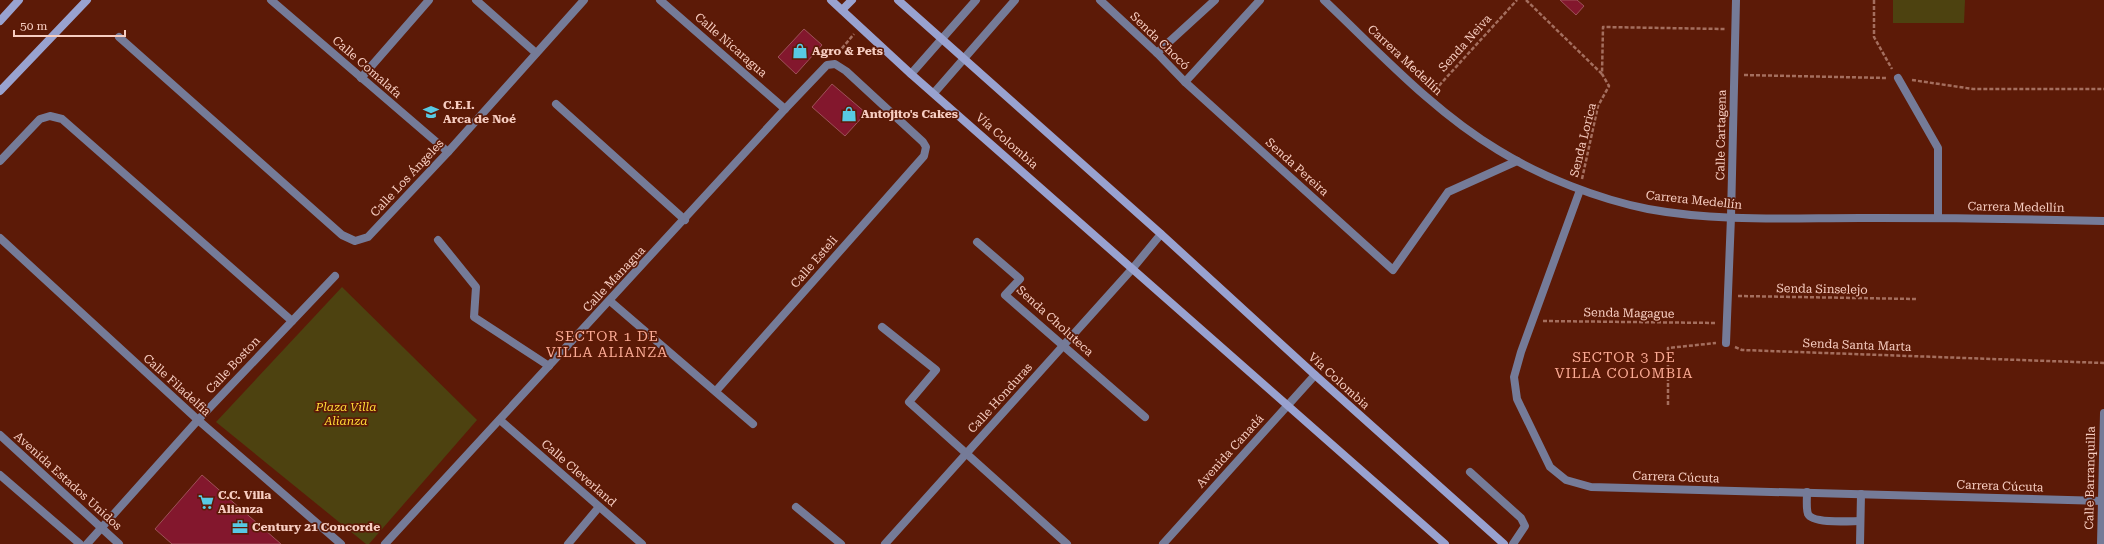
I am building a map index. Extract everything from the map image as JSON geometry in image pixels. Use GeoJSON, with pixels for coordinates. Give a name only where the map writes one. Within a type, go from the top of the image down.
{"type":"FeatureCollection","features":[{"type":"Feature","properties":{"kind":"main road"},"geometry":{"type":"LineString","coordinates":[[0,21],[19,0]]}},
{"type":"Feature","properties":{"kind":"main road"},"geometry":{"type":"LineString","coordinates":[[0,91],[87,0]]}},
{"type":"Feature","properties":{"kind":"main road","name":"Vía Colombia"},"geometry":{"type":"LineString","coordinates":[[830,0],[911,74],[1445,544]]}},
{"type":"Feature","properties":{"kind":"main road"},"geometry":{"type":"LineString","coordinates":[[842,10],[852,0]]}},
{"type":"Feature","properties":{"kind":"main road","name":"Vía Colombia"},"geometry":{"type":"LineString","coordinates":[[898,0],[941,40],[1161,234],[1315,375],[1504,544]]}},
{"type":"Feature","properties":{"kind":"street","name":"Calle Comalafa"},"geometry":{"type":"LineString","coordinates":[[271,0],[448,152]]}},
{"type":"Feature","properties":{"kind":"street"},"geometry":{"type":"LineString","coordinates":[[361,78],[429,0]]}},
{"type":"Feature","properties":{"kind":"street"},"geometry":{"type":"LineString","coordinates":[[476,0],[536,53]]}},
{"type":"Feature","properties":{"kind":"street","name":"Calle Los Ángeles"},"geometry":{"type":"LineString","coordinates":[[119,37],[342,235],[355,241],[368,237],[448,152],[584,0]]}},
{"type":"Feature","properties":{"kind":"street","name":"Calle Nicaragua"},"geometry":{"type":"LineString","coordinates":[[660,0],[786,109]]}},
{"type":"Feature","properties":{"kind":"street"},"geometry":{"type":"LineString","coordinates":[[911,74],[976,0]]}},
{"type":"Feature","properties":{"kind":"street"},"geometry":{"type":"LineString","coordinates":[[934,93],[1015,0]]}},
{"type":"Feature","properties":{"kind":"street","name":"Senda Chocó"},"geometry":{"type":"LineString","coordinates":[[1100,0],[1157,53],[1185,82]]}},
{"type":"Feature","properties":{"kind":"street"},"geometry":{"type":"LineString","coordinates":[[1157,53],[1215,0]]}},
{"type":"Feature","properties":{"kind":"street"},"geometry":{"type":"LineString","coordinates":[[1185,82],[1260,0]]}},
{"type":"Feature","properties":{"kind":"street","name":"Carrera Medellín"},"geometry":{"type":"LineString","coordinates":[[1324,0],[1446,114],[1498,151],[1580,190],[1648,209],[1731,217],[1938,218],[2104,221]]}},
{"type":"Feature","properties":{"kind":"street","name":"Calle Cartagena"},"geometry":{"type":"LineString","coordinates":[[1726,343],[1731,217],[1736,0]]}},
{"type":"Feature","properties":{"kind":"street","name":"Calle Esteli"},"geometry":{"type":"LineString","coordinates":[[716,391],[924,156],[926,147],[846,71],[835,64],[827,65]]}},
{"type":"Feature","properties":{"kind":"street","name":"Calle Managua"},"geometry":{"type":"LineString","coordinates":[[385,544],[827,65]]}},
{"type":"Feature","properties":{"kind":"street"},"geometry":{"type":"LineString","coordinates":[[1898,78],[1938,148],[1938,218]]}},
{"type":"Feature","properties":{"kind":"street","name":"Senda Pereira"},"geometry":{"type":"LineString","coordinates":[[1185,82],[1393,270],[1448,192],[1517,161]]}},
{"type":"Feature","properties":{"kind":"street"},"geometry":{"type":"LineString","coordinates":[[556,104],[685,220]]}},
{"type":"Feature","properties":{"kind":"street"},"geometry":{"type":"LineString","coordinates":[[0,161],[40,119],[50,116],[62,119],[292,321]]}},
{"type":"Feature","properties":{"kind":"street","name":"Carrera Cúcuta"},"geometry":{"type":"LineString","coordinates":[[1580,190],[1532,321],[1514,377],[1517,399],[1550,467],[1566,480],[1591,487],[2103,501]]}},
{"type":"Feature","properties":{"kind":"street"},"geometry":{"type":"LineString","coordinates":[[1133,268],[1161,234]]}},
{"type":"Feature","properties":{"kind":"street","name":"Calle Filadelfia"},"geometry":{"type":"LineString","coordinates":[[0,238],[198,420],[341,544]]}},
{"type":"Feature","properties":{"kind":"street"},"geometry":{"type":"LineString","coordinates":[[438,240],[476,287],[474,317],[550,366]]}},
{"type":"Feature","properties":{"kind":"street","name":"Senda Choluteca"},"geometry":{"type":"LineString","coordinates":[[977,242],[1020,279],[1005,294],[1145,417]]}},
{"type":"Feature","properties":{"kind":"street","name":"Calle Honduras"},"geometry":{"type":"LineString","coordinates":[[885,544],[1133,268]]}},
{"type":"Feature","properties":{"kind":"street","name":"Calle Boston"},"geometry":{"type":"LineString","coordinates":[[87,544],[198,420],[335,276]]}},
{"type":"Feature","properties":{"kind":"street"},"geometry":{"type":"LineString","coordinates":[[610,301],[753,424]]}},
{"type":"Feature","properties":{"kind":"street"},"geometry":{"type":"LineString","coordinates":[[882,327],[936,370],[909,402],[1067,544]]}},
{"type":"Feature","properties":{"kind":"street","name":"Avenida Canadá"},"geometry":{"type":"LineString","coordinates":[[1163,544],[1315,375]]}},
{"type":"Feature","properties":{"kind":"street","name":"Calle Barranquilla"},"geometry":{"type":"LineString","coordinates":[[2101,544],[2104,413]]}},
{"type":"Feature","properties":{"kind":"street","name":"Calle Cleverland"},"geometry":{"type":"LineString","coordinates":[[500,420],[642,544]]}},
{"type":"Feature","properties":{"kind":"street","name":"Avenida Estados Unidos"},"geometry":{"type":"LineString","coordinates":[[0,435],[119,544]]}},
{"type":"Feature","properties":{"kind":"street"},"geometry":{"type":"LineString","coordinates":[[1470,472],[1521,518],[1525,526],[1513,544]]}},
{"type":"Feature","properties":{"kind":"street"},"geometry":{"type":"LineString","coordinates":[[0,475],[80,544]]}},
{"type":"Feature","properties":{"kind":"street"},"geometry":{"type":"LineString","coordinates":[[1807,492],[1808,514],[1812,518],[1821,521],[1860,521]]}},
{"type":"Feature","properties":{"kind":"street"},"geometry":{"type":"LineString","coordinates":[[1860,544],[1861,494]]}},
{"type":"Feature","properties":{"kind":"street"},"geometry":{"type":"LineString","coordinates":[[568,544],[599,507]]}},
{"type":"Feature","properties":{"kind":"street"},"geometry":{"type":"LineString","coordinates":[[796,507],[841,544]]}},
{"type":"Feature","properties":{"kind":"path","name":"Senda Neiva"},"geometry":{"type":"LineString","coordinates":[[1428,97],[1516,0]]}},
{"type":"Feature","properties":{"kind":"path"},"geometry":{"type":"LineString","coordinates":[[1526,0],[1602,74]]}},
{"type":"Feature","properties":{"kind":"path"},"geometry":{"type":"LineString","coordinates":[[1874,0],[1874,37],[1898,78]]}},
{"type":"Feature","properties":{"kind":"path"},"geometry":{"type":"LineString","coordinates":[[827,65],[860,27]]}},
{"type":"Feature","properties":{"kind":"path","name":"Senda Lorica"},"geometry":{"type":"LineString","coordinates":[[1580,190],[1598,106],[1609,86],[1602,74],[1603,27],[1735,30]]}},
{"type":"Feature","properties":{"kind":"path"},"geometry":{"type":"LineString","coordinates":[[1734,75],[1898,78],[1973,89],[2104,89]]}},
{"type":"Feature","properties":{"kind":"path","name":"Senda Sinselejo"},"geometry":{"type":"LineString","coordinates":[[1727,296],[1916,299]]}},
{"type":"Feature","properties":{"kind":"path","name":"Senda Magague"},"geometry":{"type":"LineString","coordinates":[[1532,321],[1726,323]]}},
{"type":"Feature","properties":{"kind":"path","name":"Senda Santa Marta"},"geometry":{"type":"LineString","coordinates":[[1668,405],[1668,348],[1726,343],[1742,350],[2104,363]]}},
{"type":"Feature","properties":{"kind":"green space"},"geometry":{"type":"Polygon","coordinates":[[[1893,0],[1965,0],[1964,23],[1893,23],[1893,0]]]}},
{"type":"Feature","properties":{"kind":"green space","name":"Plaza Villa Alianza"},"geometry":{"type":"Polygon","coordinates":[[[342,287],[477,420],[369,544],[366,544],[216,422],[342,287]]]}},
{"type":"Feature","properties":{"kind":"building"},"geometry":{"type":"Polygon","coordinates":[[[1560,0],[1577,0],[1584,6],[1576,15],[1560,0]]]}},
{"type":"Feature","properties":{"kind":"building","name":"Agro & Pets"},"geometry":{"type":"Polygon","coordinates":[[[804,29],[822,45],[796,74],[778,57],[804,29]]]}},
{"type":"Feature","properties":{"kind":"building"},"geometry":{"type":"Polygon","coordinates":[[[832,84],[866,113],[845,136],[812,107],[832,84]]]}},
{"type":"Feature","properties":{"kind":"building","name":"C.C. Villa Alianza"},"geometry":{"type":"Polygon","coordinates":[[[202,475],[281,544],[172,544],[155,529],[202,475]]]}},
{"type":"Feature","properties":{"kind":"place","name":"Agro & Pets"},"geometry":{"type":"Point","coordinates":[800,51]}},
{"type":"Feature","properties":{"kind":"place","name":"C.E.I. Arca de Noé"},"geometry":{"type":"Point","coordinates":[431,112]}},
{"type":"Feature","properties":{"kind":"place","name":"Antojito's Cakes"},"geometry":{"type":"Point","coordinates":[849,114]}},
{"type":"Feature","properties":{"kind":"place","name":"C.C. Villa Alianza"},"geometry":{"type":"Point","coordinates":[206,502]}},
{"type":"Feature","properties":{"kind":"place","name":"Century 21 Concorde"},"geometry":{"type":"Point","coordinates":[240,527]}},
{"type":"Feature","properties":{"kind":"district","name":"SECTOR 1 DE VILLA ALIANZA"},"geometry":{"type":"Point","coordinates":[607,344]}},
{"type":"Feature","properties":{"kind":"district","name":"SECTOR 3 DE VILLA COLOMBIA"},"geometry":{"type":"Point","coordinates":[1624,366]}}]}
